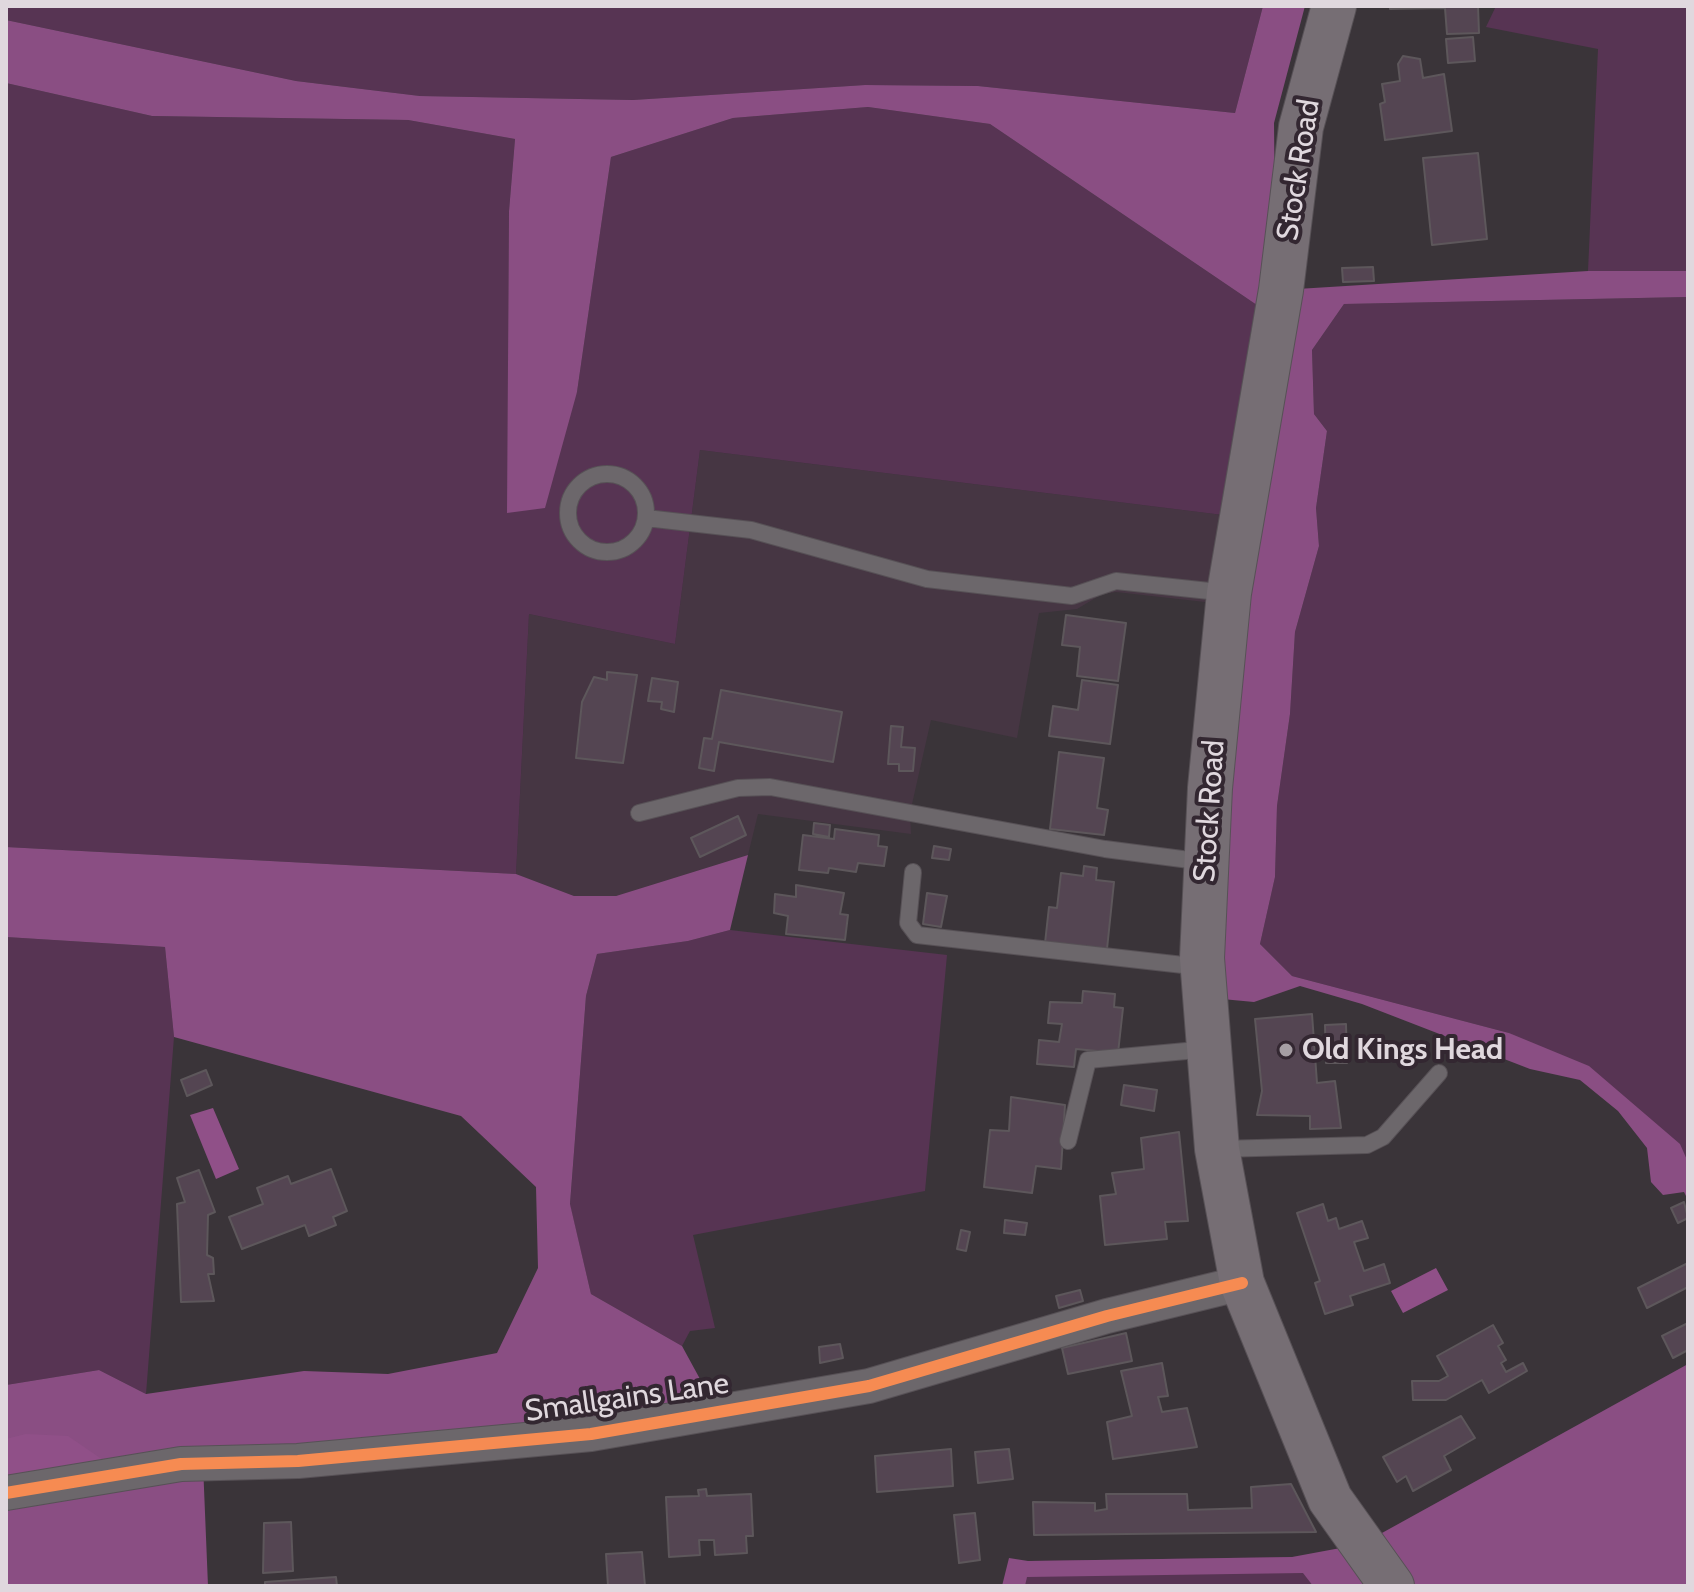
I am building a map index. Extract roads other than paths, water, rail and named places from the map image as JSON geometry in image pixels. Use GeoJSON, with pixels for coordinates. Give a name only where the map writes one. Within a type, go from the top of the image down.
{"type":"FeatureCollection","features":[{"type":"Feature","properties":{"kind":"main road","name":"Stock Road"},"geometry":{"type":"LineString","coordinates":[[1334,6],[1301,127],[1281,290],[1229,593],[1206,862],[1203,967],[1217,1149],[1242,1283],[1330,1499],[1392,1586]]}},
{"type":"Feature","properties":{"kind":"street","name":"Smallgains Lane"},"geometry":{"type":"LineString","coordinates":[[6,1493],[181,1464],[298,1461],[591,1434],[869,1386],[1107,1316],[1242,1283]]}},
{"type":"Feature","properties":{"kind":"lane"},"geometry":{"type":"LineString","coordinates":[[616,476],[637,487],[644,502],[646,518],[640,533],[629,545],[614,551],[597,551],[583,544],[572,531],[568,516],[570,500],[578,486],[592,477],[616,476]]}},
{"type":"Feature","properties":{"kind":"lane"},"geometry":{"type":"LineString","coordinates":[[646,518],[751,530],[927,579],[1072,596],[1116,581],[1229,593]]}},
{"type":"Feature","properties":{"kind":"lane"},"geometry":{"type":"LineString","coordinates":[[639,813],[738,788],[770,787],[1105,849],[1206,862]]}},
{"type":"Feature","properties":{"kind":"lane"},"geometry":{"type":"LineString","coordinates":[[913,872],[908,923],[917,935],[1203,967]]}},
{"type":"Feature","properties":{"kind":"lane"},"geometry":{"type":"LineString","coordinates":[[1068,1141],[1088,1060],[1209,1049]]}},
{"type":"Feature","properties":{"kind":"lane"},"geometry":{"type":"LineString","coordinates":[[1217,1149],[1367,1145],[1383,1137],[1439,1073]]}},
{"type":"Feature","properties":{"kind":"place","name":"Old Kings Head"},"geometry":{"type":"Point","coordinates":[1286,1050]}}]}
